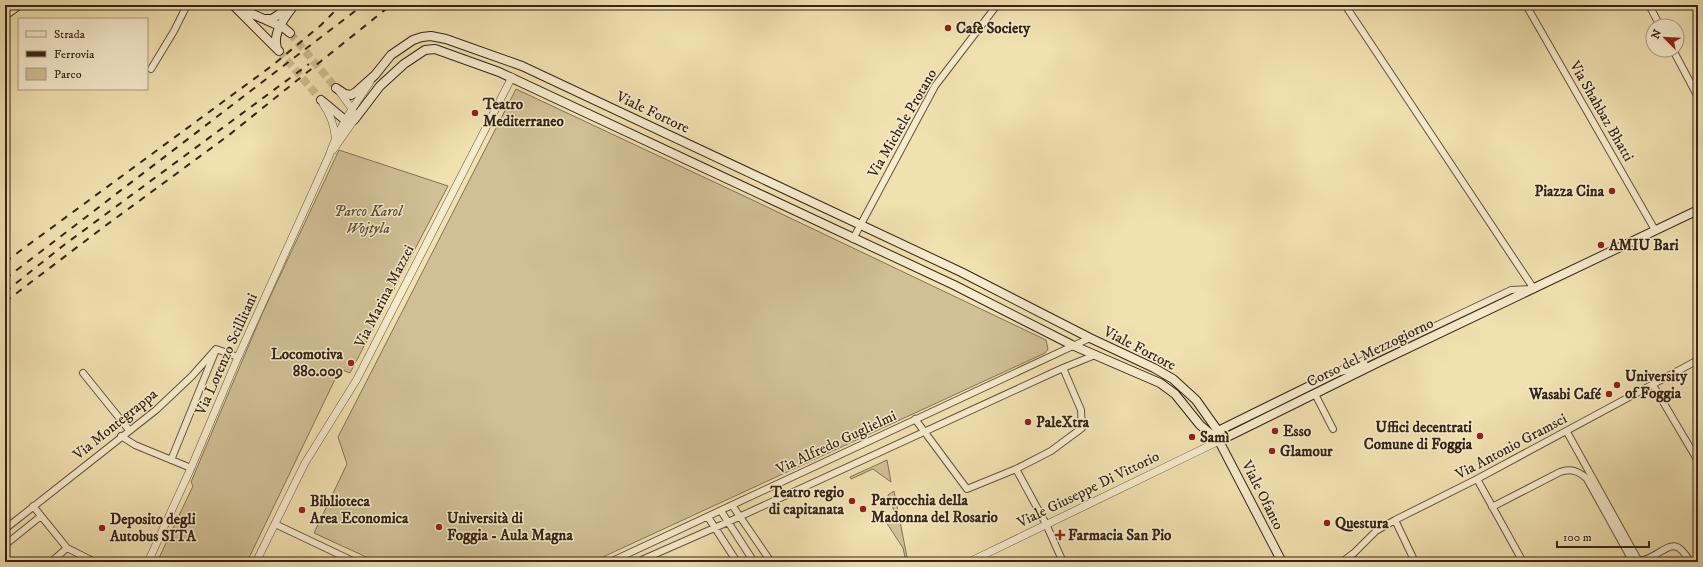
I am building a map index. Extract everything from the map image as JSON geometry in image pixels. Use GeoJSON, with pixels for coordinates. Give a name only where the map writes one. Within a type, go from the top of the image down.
{"type":"FeatureCollection","features":[{"type":"Feature","properties":{"kind":"main road"},"geometry":{"type":"LineString","coordinates":[[5,15],[19,5]]}},
{"type":"Feature","properties":{"kind":"main road"},"geometry":{"type":"LineString","coordinates":[[233,5],[290,32],[291,16],[299,5]]}},
{"type":"Feature","properties":{"kind":"main road"},"geometry":{"type":"LineString","coordinates":[[233,5],[278,50],[276,42],[280,26],[294,5]]}},
{"type":"Feature","properties":{"kind":"main road"},"geometry":{"type":"LineString","coordinates":[[263,19],[269,20],[278,16],[290,5]]}},
{"type":"Feature","properties":{"kind":"main road","name":"Viale Fortore"},"geometry":{"type":"LineString","coordinates":[[375,75],[391,56],[413,40],[431,36],[446,39],[522,66],[859,226],[960,272],[1090,338],[1154,368],[1173,379],[1196,400],[1218,431],[1220,441]]}},
{"type":"Feature","properties":{"kind":"main road","name":"Viale Fortore"},"geometry":{"type":"LineString","coordinates":[[354,120],[390,77],[404,64],[425,50],[435,50],[451,54],[512,77],[853,239],[954,285],[1072,345],[1160,383],[1175,394],[1200,425],[1220,441]]}},
{"type":"Feature","properties":{"kind":"main road"},"geometry":{"type":"LineString","coordinates":[[512,77],[518,73],[522,66]]}},
{"type":"Feature","properties":{"kind":"main road"},"geometry":{"type":"LineString","coordinates":[[336,88],[345,94],[351,95],[375,75]]}},
{"type":"Feature","properties":{"kind":"main road"},"geometry":{"type":"LineString","coordinates":[[321,100],[345,120],[354,120]]}},
{"type":"Feature","properties":{"kind":"main road","name":"Corso del Mezzogiorno"},"geometry":{"type":"LineString","coordinates":[[1220,441],[1379,362],[1698,210]]}},
{"type":"Feature","properties":{"kind":"main road"},"geometry":{"type":"LineString","coordinates":[[954,285],[960,272]]}},
{"type":"Feature","properties":{"kind":"main road"},"geometry":{"type":"LineString","coordinates":[[1340,371],[1379,362]]}},
{"type":"Feature","properties":{"kind":"main road","name":"Corso del Mezzogiorno"},"geometry":{"type":"LineString","coordinates":[[1218,431],[1340,371]]}},
{"type":"Feature","properties":{"kind":"main road","name":"Viale Ofanto"},"geometry":{"type":"LineString","coordinates":[[1220,441],[1282,562]]}},
{"type":"Feature","properties":{"kind":"street"},"geometry":{"type":"LineString","coordinates":[[150,69],[174,31],[187,5]]}},
{"type":"Feature","properties":{"kind":"street","name":"Via Michele Protano"},"geometry":{"type":"LineString","coordinates":[[853,239],[935,86],[997,5]]}},
{"type":"Feature","properties":{"kind":"street"},"geometry":{"type":"LineString","coordinates":[[1345,5],[1534,289]]}},
{"type":"Feature","properties":{"kind":"street","name":"Via Shahbaz Bhatti"},"geometry":{"type":"LineString","coordinates":[[1526,5],[1655,230]]}},
{"type":"Feature","properties":{"kind":"street"},"geometry":{"type":"LineString","coordinates":[[1649,5],[1656,18]]}},
{"type":"Feature","properties":{"kind":"street"},"geometry":{"type":"LineString","coordinates":[[1677,58],[1698,97]]}},
{"type":"Feature","properties":{"kind":"street","name":"Viale Fortore"},"geometry":{"type":"LineString","coordinates":[[328,156],[335,137],[375,75]]}},
{"type":"Feature","properties":{"kind":"street","name":"Via Marina Mazzei"},"geometry":{"type":"LineString","coordinates":[[256,562],[305,463],[357,379],[512,77]]}},
{"type":"Feature","properties":{"kind":"street"},"geometry":{"type":"LineString","coordinates":[[328,156],[354,120],[352,109],[336,88]]}},
{"type":"Feature","properties":{"kind":"street"},"geometry":{"type":"LineString","coordinates":[[321,100],[328,111],[334,127],[335,137]]}},
{"type":"Feature","properties":{"kind":"street","name":"Via Lorenzo Scillitani"},"geometry":{"type":"LineString","coordinates":[[148,562],[191,468],[238,357],[328,156]]}},
{"type":"Feature","properties":{"kind":"street","name":"Corso del Mezzogiorno"},"geometry":{"type":"LineString","coordinates":[[1340,371],[1511,290],[1534,289]]}},
{"type":"Feature","properties":{"kind":"street"},"geometry":{"type":"LineString","coordinates":[[1379,362],[1416,334]]}},
{"type":"Feature","properties":{"kind":"street","name":"Via Alfredo Guglielmi"},"geometry":{"type":"LineString","coordinates":[[610,562],[667,535],[708,518],[732,505],[1072,345],[1090,338]]}},
{"type":"Feature","properties":{"kind":"street"},"geometry":{"type":"LineString","coordinates":[[216,348],[238,357]]}},
{"type":"Feature","properties":{"kind":"street","name":"Via Lorenzo Scillitani"},"geometry":{"type":"LineString","coordinates":[[170,460],[216,348]]}},
{"type":"Feature","properties":{"kind":"street","name":"Via Montegrappa"},"geometry":{"type":"LineString","coordinates":[[5,529],[121,436],[156,410],[192,376],[216,348]]}},
{"type":"Feature","properties":{"kind":"street","name":"Via Alfredo Guglielmi"},"geometry":{"type":"LineString","coordinates":[[637,562],[728,522],[1063,368],[1095,355]]}},
{"type":"Feature","properties":{"kind":"street","name":"Via Antonio Gramsci"},"geometry":{"type":"LineString","coordinates":[[1342,562],[1357,550],[1376,531],[1395,520],[1568,432],[1698,360]]}},
{"type":"Feature","properties":{"kind":"street"},"geometry":{"type":"LineString","coordinates":[[915,419],[967,489],[1016,469],[1051,451],[1082,428],[1081,410],[1063,368]]}},
{"type":"Feature","properties":{"kind":"street"},"geometry":{"type":"LineString","coordinates":[[83,373],[129,430]]}},
{"type":"Feature","properties":{"kind":"street"},"geometry":{"type":"LineString","coordinates":[[1653,385],[1698,461]]}},
{"type":"Feature","properties":{"kind":"street"},"geometry":{"type":"LineString","coordinates":[[1315,394],[1333,429]]}},
{"type":"Feature","properties":{"kind":"street"},"geometry":{"type":"LineString","coordinates":[[1568,432],[1637,558],[1641,561],[1670,546],[1676,546],[1680,547],[1684,551],[1690,562]]}},
{"type":"Feature","properties":{"kind":"street"},"geometry":{"type":"LineString","coordinates":[[121,436],[135,445],[191,468]]}},
{"type":"Feature","properties":{"kind":"street","name":"Viale Giuseppe Di Vittorio"},"geometry":{"type":"LineString","coordinates":[[969,562],[1220,441]]}},
{"type":"Feature","properties":{"kind":"street"},"geometry":{"type":"LineString","coordinates":[[1016,469],[1046,524],[1063,562]]}},
{"type":"Feature","properties":{"kind":"street"},"geometry":{"type":"LineString","coordinates":[[1492,507],[1560,472],[1574,470],[1587,479],[1632,560],[1622,562]]}},
{"type":"Feature","properties":{"kind":"street"},"geometry":{"type":"LineString","coordinates":[[1477,479],[1523,562]]}},
{"type":"Feature","properties":{"kind":"street"},"geometry":{"type":"LineString","coordinates":[[732,505],[741,516],[771,562]]}},
{"type":"Feature","properties":{"kind":"street"},"geometry":{"type":"LineString","coordinates":[[33,506],[67,548],[94,562]]}},
{"type":"Feature","properties":{"kind":"street"},"geometry":{"type":"LineString","coordinates":[[721,511],[754,562]]}},
{"type":"Feature","properties":{"kind":"street"},"geometry":{"type":"LineString","coordinates":[[5,545],[41,516]]}},
{"type":"Feature","properties":{"kind":"street"},"geometry":{"type":"LineString","coordinates":[[708,518],[737,562]]}},
{"type":"Feature","properties":{"kind":"street"},"geometry":{"type":"LineString","coordinates":[[1395,520],[1415,562]]}},
{"type":"Feature","properties":{"kind":"street"},"geometry":{"type":"LineString","coordinates":[[275,524],[355,562]]}},
{"type":"Feature","properties":{"kind":"street"},"geometry":{"type":"LineString","coordinates":[[667,535],[672,547]]}},
{"type":"Feature","properties":{"kind":"street"},"geometry":{"type":"LineString","coordinates":[[51,562],[67,548]]}},
{"type":"Feature","properties":{"kind":"green space"},"geometry":{"type":"Polygon","coordinates":[[[516,89],[1046,340],[1048,349],[1045,353],[592,562],[377,562],[314,533],[347,464],[338,437],[516,89]]]}},
{"type":"Feature","properties":{"kind":"green space","name":"Parco Karol Wojtyla"},"geometry":{"type":"Polygon","coordinates":[[[339,150],[448,186],[350,373],[340,369],[247,562],[157,562],[193,486],[191,482],[262,314],[339,150]]]}},
{"type":"Feature","properties":{"kind":"green space"},"geometry":{"type":"Polygon","coordinates":[[[887,460],[891,482],[873,469],[851,479],[850,477],[887,460]]]}},
{"type":"Feature","properties":{"kind":"green space"},"geometry":{"type":"Polygon","coordinates":[[[894,491],[908,562],[906,562],[903,548],[886,522],[896,516],[888,495],[894,491]]]}},
{"type":"Feature","properties":{"kind":"tunnel"},"geometry":{"type":"LineString","coordinates":[[290,33],[336,88]]}},
{"type":"Feature","properties":{"kind":"tunnel"},"geometry":{"type":"LineString","coordinates":[[279,51],[321,100]]}},
{"type":"Feature","properties":{"kind":"railway"},"geometry":{"type":"LineString","coordinates":[[5,262],[273,65],[321,25],[341,5]]}},
{"type":"Feature","properties":{"kind":"railway"},"geometry":{"type":"LineString","coordinates":[[5,279],[363,5]]}},
{"type":"Feature","properties":{"kind":"railway"},"geometry":{"type":"LineString","coordinates":[[5,302],[229,135],[391,5]]}},
{"type":"Feature","properties":{"kind":"railway"},"geometry":{"type":"LineString","coordinates":[[5,292],[64,245],[309,64]]}},
{"type":"Feature","properties":{"kind":"place","name":"Cafè Society"},"geometry":{"type":"Point","coordinates":[948,28]}},
{"type":"Feature","properties":{"kind":"place","name":"Teatro Mediterraneo"},"geometry":{"type":"Point","coordinates":[475,113]}},
{"type":"Feature","properties":{"kind":"place","name":"Piazza Cina"},"geometry":{"type":"Point","coordinates":[1612,191]}},
{"type":"Feature","properties":{"kind":"place","name":"AMIU Bari"},"geometry":{"type":"Point","coordinates":[1601,245]}},
{"type":"Feature","properties":{"kind":"place","name":"Locomotiva 880.009"},"geometry":{"type":"Point","coordinates":[351,363]}},
{"type":"Feature","properties":{"kind":"place","name":"University of Foggia"},"geometry":{"type":"Point","coordinates":[1617,385]}},
{"type":"Feature","properties":{"kind":"place","name":"Wasabi Café"},"geometry":{"type":"Point","coordinates":[1609,394]}},
{"type":"Feature","properties":{"kind":"place","name":"PaleXtra"},"geometry":{"type":"Point","coordinates":[1028,422]}},
{"type":"Feature","properties":{"kind":"place","name":"Esso"},"geometry":{"type":"Point","coordinates":[1275,431]}},
{"type":"Feature","properties":{"kind":"place","name":"Uffici decentrati Comune di Foggia"},"geometry":{"type":"Point","coordinates":[1480,436]}},
{"type":"Feature","properties":{"kind":"place","name":"Samì"},"geometry":{"type":"Point","coordinates":[1192,437]}},
{"type":"Feature","properties":{"kind":"place","name":"Glamour"},"geometry":{"type":"Point","coordinates":[1272,451]}},
{"type":"Feature","properties":{"kind":"place","name":"Teatro regio di capitanata"},"geometry":{"type":"Point","coordinates":[852,501]}},
{"type":"Feature","properties":{"kind":"place","name":"Parrocchia della Madonna del Rosario"},"geometry":{"type":"Point","coordinates":[863,509]}},
{"type":"Feature","properties":{"kind":"place","name":"Biblioteca Area Economica"},"geometry":{"type":"Point","coordinates":[302,510]}},
{"type":"Feature","properties":{"kind":"place","name":"Questura"},"geometry":{"type":"Point","coordinates":[1327,523]}},
{"type":"Feature","properties":{"kind":"place","name":"Università di Foggia - Aula Magna"},"geometry":{"type":"Point","coordinates":[439,527]}},
{"type":"Feature","properties":{"kind":"place","name":"Deposito degli Autobus SITA"},"geometry":{"type":"Point","coordinates":[102,528]}},
{"type":"Feature","properties":{"kind":"place","name":"Farmacia San Pio"},"geometry":{"type":"Point","coordinates":[1060,535]}}]}
